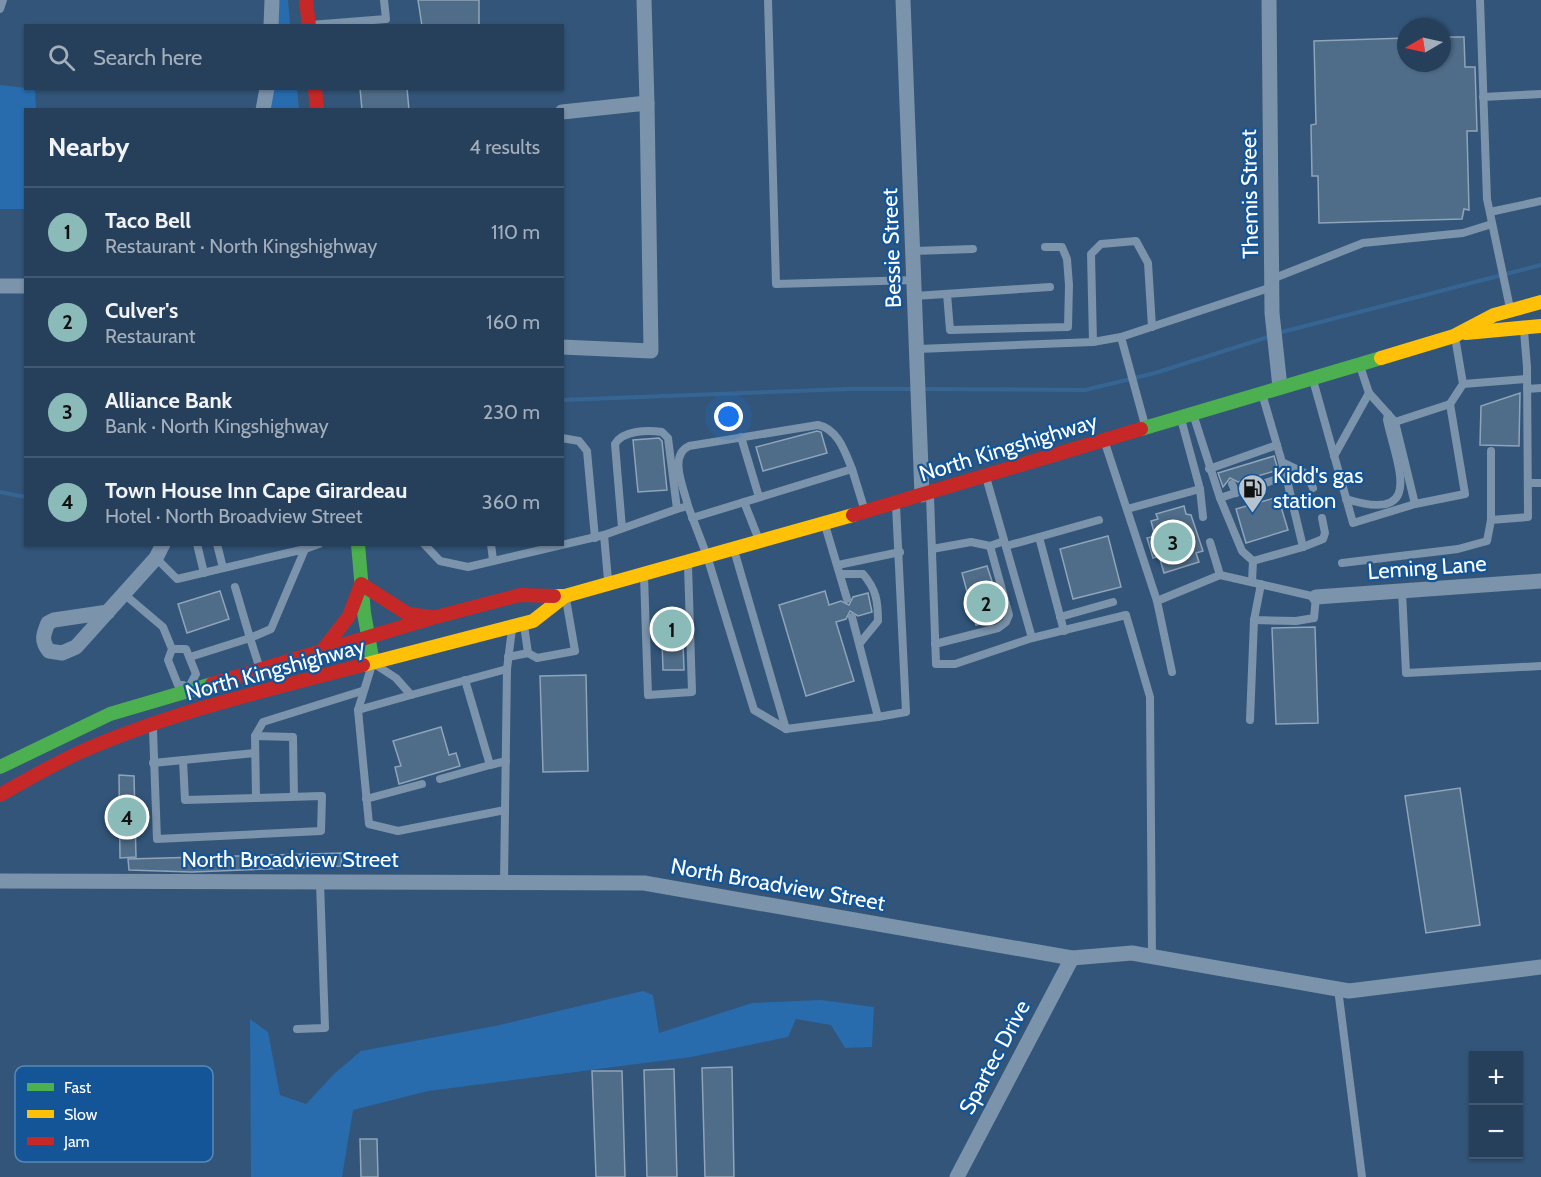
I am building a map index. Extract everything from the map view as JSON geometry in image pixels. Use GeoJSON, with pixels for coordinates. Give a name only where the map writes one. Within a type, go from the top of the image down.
{"type":"FeatureCollection","features":[{"type":"Feature","properties":{"kind":"main road"},"geometry":{"type":"LineString","coordinates":[[306,0],[309,24]]}},
{"type":"Feature","properties":{"kind":"main road"},"geometry":{"type":"LineString","coordinates":[[315,90],[317,108]]}},
{"type":"Feature","properties":{"kind":"main road","name":"North Kingshighway"},"geometry":{"type":"LineString","coordinates":[[0,767],[110,714],[190,689],[432,618],[520,595],[565,596],[824,524],[1458,334],[1494,315],[1541,302]]}},
{"type":"Feature","properties":{"kind":"main road","name":"North Kingshighway"},"geometry":{"type":"LineString","coordinates":[[1458,334],[1541,326]]}},
{"type":"Feature","properties":{"kind":"main road"},"geometry":{"type":"LineString","coordinates":[[358,546],[361,584],[373,663]]}},
{"type":"Feature","properties":{"kind":"main road"},"geometry":{"type":"LineString","coordinates":[[361,584],[408,614],[432,618]]}},
{"type":"Feature","properties":{"kind":"main road"},"geometry":{"type":"LineString","coordinates":[[321,652],[349,616],[361,584]]}},
{"type":"Feature","properties":{"kind":"main road","name":"North Kingshighway"},"geometry":{"type":"LineString","coordinates":[[0,795],[76,754],[153,725],[261,692],[518,626],[533,621],[565,596]]}},
{"type":"Feature","properties":{"kind":"street"},"geometry":{"type":"LineString","coordinates":[[270,24],[272,0]]}},
{"type":"Feature","properties":{"kind":"street"},"geometry":{"type":"LineString","coordinates":[[564,346],[651,351],[644,0]]}},
{"type":"Feature","properties":{"kind":"street","name":"Bessie Street"},"geometry":{"type":"LineString","coordinates":[[903,0],[919,410],[926,494]]}},
{"type":"Feature","properties":{"kind":"street","name":"Themis Street"},"geometry":{"type":"LineString","coordinates":[[1269,0],[1272,312],[1280,387]]}},
{"type":"Feature","properties":{"kind":"street"},"geometry":{"type":"LineString","coordinates":[[263,108],[267,90]]}},
{"type":"Feature","properties":{"kind":"street"},"geometry":{"type":"LineString","coordinates":[[564,112],[647,103]]}},
{"type":"Feature","properties":{"kind":"street"},"geometry":{"type":"LineString","coordinates":[[0,286],[24,286]]}},
{"type":"Feature","properties":{"kind":"street"},"geometry":{"type":"LineString","coordinates":[[108,612],[159,551]]}},
{"type":"Feature","properties":{"kind":"street","name":"Leming Lane"},"geometry":{"type":"LineString","coordinates":[[1316,597],[1541,582]]}},
{"type":"Feature","properties":{"kind":"street","name":"North Broadview Street"},"geometry":{"type":"LineString","coordinates":[[0,881],[644,883],[1072,958],[1132,953],[1349,991],[1541,967]]}},
{"type":"Feature","properties":{"kind":"street","name":"Spartec Drive"},"geometry":{"type":"LineString","coordinates":[[957,1177],[1072,958]]}},
{"type":"Feature","properties":{"kind":"lane"},"geometry":{"type":"LineString","coordinates":[[0,9],[3,0]]}},
{"type":"Feature","properties":{"kind":"lane"},"geometry":{"type":"LineString","coordinates":[[331,24],[386,19],[384,0]]}},
{"type":"Feature","properties":{"kind":"lane"},"geometry":{"type":"LineString","coordinates":[[768,0],[776,284],[915,280]]}},
{"type":"Feature","properties":{"kind":"lane"},"geometry":{"type":"LineString","coordinates":[[1480,0],[1490,212],[1511,310]]}},
{"type":"Feature","properties":{"kind":"lane"},"geometry":{"type":"LineString","coordinates":[[1483,97],[1541,94]]}},
{"type":"Feature","properties":{"kind":"lane"},"geometry":{"type":"LineString","coordinates":[[1490,212],[1541,201]]}},
{"type":"Feature","properties":{"kind":"lane"},"geometry":{"type":"LineString","coordinates":[[918,354],[1093,342],[1121,337],[1272,283],[1364,243],[1463,232],[1492,224]]}},
{"type":"Feature","properties":{"kind":"lane"},"geometry":{"type":"LineString","coordinates":[[1093,342],[1091,254],[1101,244],[1136,241],[1148,263],[1152,327]]}},
{"type":"Feature","properties":{"kind":"lane"},"geometry":{"type":"LineString","coordinates":[[947,294],[950,330],[1068,327],[1067,259],[1062,247],[1046,247]]}},
{"type":"Feature","properties":{"kind":"lane"},"geometry":{"type":"LineString","coordinates":[[914,251],[973,249]]}},
{"type":"Feature","properties":{"kind":"lane"},"geometry":{"type":"LineString","coordinates":[[915,296],[1050,287]]}},
{"type":"Feature","properties":{"kind":"lane"},"geometry":{"type":"LineString","coordinates":[[1491,520],[1528,517],[1527,378],[1524,329]]}},
{"type":"Feature","properties":{"kind":"lane"},"geometry":{"type":"LineString","coordinates":[[1312,377],[1353,524],[1415,504],[1464,494],[1450,404],[1462,384],[1458,334]]}},
{"type":"Feature","properties":{"kind":"lane"},"geometry":{"type":"LineString","coordinates":[[1121,337],[1126,363],[1146,428]]}},
{"type":"Feature","properties":{"kind":"lane"},"geometry":{"type":"LineString","coordinates":[[1359,364],[1369,393],[1395,422],[1415,504]]}},
{"type":"Feature","properties":{"kind":"lane"},"geometry":{"type":"LineString","coordinates":[[1462,384],[1527,378]]}},
{"type":"Feature","properties":{"kind":"lane"},"geometry":{"type":"LineString","coordinates":[[1527,389],[1541,388]]}},
{"type":"Feature","properties":{"kind":"lane"},"geometry":{"type":"LineString","coordinates":[[1262,392],[1286,476],[1302,546]]}},
{"type":"Feature","properties":{"kind":"lane"},"geometry":{"type":"LineString","coordinates":[[1334,456],[1369,393]]}},
{"type":"Feature","properties":{"kind":"lane"},"geometry":{"type":"LineString","coordinates":[[1395,422],[1450,404]]}},
{"type":"Feature","properties":{"kind":"lane"},"geometry":{"type":"LineString","coordinates":[[1346,499],[1368,506],[1383,506],[1394,501],[1400,494],[1400,477],[1387,420],[1388,414]]}},
{"type":"Feature","properties":{"kind":"lane"},"geometry":{"type":"LineString","coordinates":[[1187,415],[1242,551],[1253,561],[1257,583],[1250,720]]}},
{"type":"Feature","properties":{"kind":"lane"},"geometry":{"type":"LineString","coordinates":[[1187,415],[1203,517]]}},
{"type":"Feature","properties":{"kind":"lane"},"geometry":{"type":"LineString","coordinates":[[865,511],[852,469],[836,436],[826,426],[807,425],[684,448],[678,464],[688,506],[707,556],[754,710],[786,729],[906,712],[896,502]]}},
{"type":"Feature","properties":{"kind":"lane"},"geometry":{"type":"LineString","coordinates":[[622,528],[615,444],[618,439],[630,433],[658,431],[668,438],[677,509]]}},
{"type":"Feature","properties":{"kind":"lane"},"geometry":{"type":"LineString","coordinates":[[741,436],[759,497]]}},
{"type":"Feature","properties":{"kind":"lane"},"geometry":{"type":"LineString","coordinates":[[564,438],[579,441],[587,451],[595,538]]}},
{"type":"Feature","properties":{"kind":"lane"},"geometry":{"type":"LineString","coordinates":[[1105,440],[1157,602],[1172,672]]}},
{"type":"Feature","properties":{"kind":"lane"},"geometry":{"type":"LineString","coordinates":[[1209,469],[1260,456],[1277,446]]}},
{"type":"Feature","properties":{"kind":"lane"},"geometry":{"type":"LineString","coordinates":[[1342,563],[1458,549],[1487,541],[1491,520],[1491,451]]}},
{"type":"Feature","properties":{"kind":"lane"},"geometry":{"type":"LineString","coordinates":[[1282,462],[1297,466],[1307,474],[1313,488]]}},
{"type":"Feature","properties":{"kind":"lane"},"geometry":{"type":"LineString","coordinates":[[692,518],[852,469]]}},
{"type":"Feature","properties":{"kind":"lane"},"geometry":{"type":"LineString","coordinates":[[986,476],[1032,638]]}},
{"type":"Feature","properties":{"kind":"lane"},"geometry":{"type":"LineString","coordinates":[[1220,498],[1236,493],[1268,477],[1286,476]]}},
{"type":"Feature","properties":{"kind":"lane"},"geometry":{"type":"LineString","coordinates":[[1528,483],[1541,483]]}},
{"type":"Feature","properties":{"kind":"lane"},"geometry":{"type":"LineString","coordinates":[[1233,484],[1236,493]]}},
{"type":"Feature","properties":{"kind":"lane"},"geometry":{"type":"LineString","coordinates":[[1127,509],[1200,489]]}},
{"type":"Feature","properties":{"kind":"lane"},"geometry":{"type":"LineString","coordinates":[[926,494],[932,549],[936,664],[955,664],[1032,638],[1126,615],[1150,697],[1152,957]]}},
{"type":"Feature","properties":{"kind":"lane"},"geometry":{"type":"LineString","coordinates":[[744,502],[760,541]]}},
{"type":"Feature","properties":{"kind":"lane"},"geometry":{"type":"LineString","coordinates":[[564,545],[595,538],[688,506]]}},
{"type":"Feature","properties":{"kind":"lane"},"geometry":{"type":"LineString","coordinates":[[1253,561],[1323,539],[1325,533],[1322,518]]}},
{"type":"Feature","properties":{"kind":"lane"},"geometry":{"type":"LineString","coordinates":[[932,549],[971,542],[990,546],[1039,537],[1099,520]]}},
{"type":"Feature","properties":{"kind":"lane"},"geometry":{"type":"LineString","coordinates":[[824,524],[848,598]]}},
{"type":"Feature","properties":{"kind":"lane"},"geometry":{"type":"LineString","coordinates":[[604,535],[609,585]]}},
{"type":"Feature","properties":{"kind":"lane"},"geometry":{"type":"LineString","coordinates":[[1039,537],[1064,631]]}},
{"type":"Feature","properties":{"kind":"lane"},"geometry":{"type":"LineString","coordinates":[[1210,542],[1220,575]]}},
{"type":"Feature","properties":{"kind":"lane"},"geometry":{"type":"LineString","coordinates":[[197,546],[204,573]]}},
{"type":"Feature","properties":{"kind":"lane"},"geometry":{"type":"LineString","coordinates":[[218,546],[223,568]]}},
{"type":"Feature","properties":{"kind":"lane"},"geometry":{"type":"LineString","coordinates":[[159,551],[177,579],[313,546]]}},
{"type":"Feature","properties":{"kind":"lane"},"geometry":{"type":"LineString","coordinates":[[426,546],[440,561],[450,565],[468,567],[558,546]]}},
{"type":"Feature","properties":{"kind":"lane"},"geometry":{"type":"LineString","coordinates":[[491,546],[493,560]]}},
{"type":"Feature","properties":{"kind":"lane"},"geometry":{"type":"LineString","coordinates":[[935,644],[998,628],[1006,622],[1009,615],[990,546]]}},
{"type":"Feature","properties":{"kind":"lane"},"geometry":{"type":"LineString","coordinates":[[190,657],[271,629],[305,549]]}},
{"type":"Feature","properties":{"kind":"lane"},"geometry":{"type":"LineString","coordinates":[[734,549],[786,729]]}},
{"type":"Feature","properties":{"kind":"lane"},"geometry":{"type":"LineString","coordinates":[[838,565],[900,552]]}},
{"type":"Feature","properties":{"kind":"lane"},"geometry":{"type":"LineString","coordinates":[[644,574],[648,695],[692,692],[688,562]]}},
{"type":"Feature","properties":{"kind":"lane"},"geometry":{"type":"LineString","coordinates":[[841,574],[863,574],[873,585],[878,600],[878,621],[860,643]]}},
{"type":"Feature","properties":{"kind":"lane"},"geometry":{"type":"LineString","coordinates":[[1157,602],[1220,575],[1316,597],[1314,618],[1296,621],[1254,620]]}},
{"type":"Feature","properties":{"kind":"lane"},"geometry":{"type":"LineString","coordinates":[[236,587],[260,670]]}},
{"type":"Feature","properties":{"kind":"lane"},"geometry":{"type":"LineString","coordinates":[[1402,591],[1406,674],[1541,666]]}},
{"type":"Feature","properties":{"kind":"lane"},"geometry":{"type":"LineString","coordinates":[[124,594],[163,627],[172,649],[168,660],[178,685],[190,689],[196,674],[190,657],[186,650],[172,649]]}},
{"type":"Feature","properties":{"kind":"lane"},"geometry":{"type":"LineString","coordinates":[[508,657],[528,653],[537,658],[575,651],[565,596]]}},
{"type":"Feature","properties":{"kind":"lane"},"geometry":{"type":"LineString","coordinates":[[1060,617],[1113,602]]}},
{"type":"Feature","properties":{"kind":"lane"},"geometry":{"type":"LineString","coordinates":[[852,617],[878,717]]}},
{"type":"Feature","properties":{"kind":"lane"},"geometry":{"type":"LineString","coordinates":[[518,626],[528,653]]}},
{"type":"Feature","properties":{"kind":"lane"},"geometry":{"type":"LineString","coordinates":[[504,882],[507,669],[508,657],[518,626]]}},
{"type":"Feature","properties":{"kind":"lane"},"geometry":{"type":"LineString","coordinates":[[411,694],[396,678],[373,663],[362,691],[358,710],[369,824],[398,831],[505,810]]}},
{"type":"Feature","properties":{"kind":"lane"},"geometry":{"type":"LineString","coordinates":[[358,710],[507,669]]}},
{"type":"Feature","properties":{"kind":"lane"},"geometry":{"type":"LineString","coordinates":[[465,680],[490,765]]}},
{"type":"Feature","properties":{"kind":"lane"},"geometry":{"type":"LineString","coordinates":[[256,798],[255,736],[263,722],[362,691]]}},
{"type":"Feature","properties":{"kind":"lane"},"geometry":{"type":"LineString","coordinates":[[153,725],[157,839],[321,831],[321,795],[185,800],[183,760]]}},
{"type":"Feature","properties":{"kind":"lane"},"geometry":{"type":"LineString","coordinates":[[255,736],[293,737],[294,796]]}},
{"type":"Feature","properties":{"kind":"lane"},"geometry":{"type":"LineString","coordinates":[[153,763],[255,753]]}},
{"type":"Feature","properties":{"kind":"lane"},"geometry":{"type":"LineString","coordinates":[[440,779],[506,761]]}},
{"type":"Feature","properties":{"kind":"lane"},"geometry":{"type":"LineString","coordinates":[[366,799],[422,784]]}},
{"type":"Feature","properties":{"kind":"lane"},"geometry":{"type":"LineString","coordinates":[[297,1029],[325,1029],[320,882]]}},
{"type":"Feature","properties":{"kind":"lane"},"geometry":{"type":"LineString","coordinates":[[1338,989],[1362,1177]]}},
{"type":"Feature","properties":{"kind":"shaded area"},"geometry":{"type":"Polygon","coordinates":[[[277,0],[288,0],[290,24],[274,24],[277,0]]]}},
{"type":"Feature","properties":{"kind":"shaded area"},"geometry":{"type":"Polygon","coordinates":[[[0,85],[35,90],[36,108],[24,108],[24,209],[0,209],[0,85]]]}},
{"type":"Feature","properties":{"kind":"shaded area"},"geometry":{"type":"Polygon","coordinates":[[[266,90],[297,90],[299,108],[264,108],[266,90]]]}},
{"type":"Feature","properties":{"kind":"shaded area"},"geometry":{"type":"Polygon","coordinates":[[[643,991],[653,995],[659,1033],[752,1003],[821,1000],[874,1007],[872,1047],[845,1048],[831,1025],[796,1019],[788,1037],[691,1057],[428,1091],[353,1110],[342,1177],[251,1177],[250,1019],[268,1032],[280,1095],[306,1104],[334,1074],[361,1051],[495,1026],[643,991]]]}},
{"type":"Feature","properties":{"kind":"building"},"geometry":{"type":"Polygon","coordinates":[[[418,0],[479,0],[479,24],[422,24],[418,0]]]}},
{"type":"Feature","properties":{"kind":"building"},"geometry":{"type":"Polygon","coordinates":[[[1451,37],[1464,37],[1465,67],[1475,67],[1477,131],[1467,131],[1469,210],[1464,209],[1462,219],[1319,223],[1318,176],[1312,176],[1311,125],[1316,124],[1314,41],[1397,38],[1397,72],[1451,72],[1451,37]]]}},
{"type":"Feature","properties":{"kind":"building"},"geometry":{"type":"Polygon","coordinates":[[[360,90],[407,90],[409,108],[362,108],[360,90]]]}},
{"type":"Feature","properties":{"kind":"building"},"geometry":{"type":"Polygon","coordinates":[[[1520,393],[1519,446],[1480,445],[1481,406],[1520,393]]]}},
{"type":"Feature","properties":{"kind":"building"},"geometry":{"type":"Polygon","coordinates":[[[817,431],[821,432],[827,453],[763,471],[756,447],[817,431]]]}},
{"type":"Feature","properties":{"kind":"building"},"geometry":{"type":"Polygon","coordinates":[[[659,438],[662,441],[667,490],[638,492],[633,440],[659,438]]]}},
{"type":"Feature","properties":{"kind":"building"},"geometry":{"type":"Polygon","coordinates":[[[1274,456],[1278,470],[1238,482],[1230,478],[1223,487],[1218,473],[1274,456]]]}},
{"type":"Feature","properties":{"kind":"building"},"geometry":{"type":"Polygon","coordinates":[[[1278,497],[1288,530],[1246,543],[1236,509],[1278,497]]]}},
{"type":"Feature","properties":{"kind":"building"},"geometry":{"type":"Polygon","coordinates":[[[1184,506],[1186,514],[1191,515],[1203,551],[1196,553],[1199,562],[1164,573],[1159,556],[1153,558],[1147,538],[1155,536],[1151,521],[1158,519],[1156,514],[1184,506]]]}},
{"type":"Feature","properties":{"kind":"building"},"geometry":{"type":"Polygon","coordinates":[[[1108,536],[1121,587],[1073,599],[1060,549],[1108,536]]]}},
{"type":"Feature","properties":{"kind":"building"},"geometry":{"type":"Polygon","coordinates":[[[987,566],[1003,615],[1001,618],[976,625],[962,573],[987,566]]]}},
{"type":"Feature","properties":{"kind":"building"},"geometry":{"type":"Polygon","coordinates":[[[220,591],[229,619],[187,633],[178,604],[220,591]]]}},
{"type":"Feature","properties":{"kind":"building"},"geometry":{"type":"Polygon","coordinates":[[[825,591],[829,605],[841,601],[849,605],[853,597],[868,593],[872,612],[858,616],[850,611],[846,619],[836,622],[854,681],[806,696],[779,605],[825,591]]]}},
{"type":"Feature","properties":{"kind":"building"},"geometry":{"type":"Polygon","coordinates":[[[661,614],[682,614],[684,670],[663,670],[661,614]]]}},
{"type":"Feature","properties":{"kind":"building"},"geometry":{"type":"Polygon","coordinates":[[[1315,627],[1318,723],[1276,724],[1272,628],[1315,627]]]}},
{"type":"Feature","properties":{"kind":"building"},"geometry":{"type":"Polygon","coordinates":[[[586,675],[588,771],[543,772],[540,676],[586,675]]]}},
{"type":"Feature","properties":{"kind":"building"},"geometry":{"type":"Polygon","coordinates":[[[441,727],[449,755],[456,753],[460,766],[399,784],[395,767],[401,766],[393,741],[441,727]]]}},
{"type":"Feature","properties":{"kind":"building"},"geometry":{"type":"Polygon","coordinates":[[[119,775],[134,776],[136,857],[120,858],[119,775]]]}},
{"type":"Feature","properties":{"kind":"building"},"geometry":{"type":"Polygon","coordinates":[[[1460,788],[1480,925],[1426,933],[1405,796],[1460,788]]]}},
{"type":"Feature","properties":{"kind":"building"},"geometry":{"type":"Polygon","coordinates":[[[342,853],[341,866],[192,872],[129,870],[128,859],[342,853]]]}},
{"type":"Feature","properties":{"kind":"building"},"geometry":{"type":"Polygon","coordinates":[[[732,1067],[734,1177],[705,1177],[702,1068],[732,1067]]]}},
{"type":"Feature","properties":{"kind":"building"},"geometry":{"type":"Polygon","coordinates":[[[674,1069],[677,1177],[647,1177],[644,1070],[674,1069]]]}},
{"type":"Feature","properties":{"kind":"building"},"geometry":{"type":"Polygon","coordinates":[[[592,1071],[622,1071],[625,1177],[596,1177],[592,1071]]]}},
{"type":"Feature","properties":{"kind":"building"},"geometry":{"type":"Polygon","coordinates":[[[360,1139],[377,1139],[378,1177],[361,1177],[360,1139]]]}},
{"type":"Feature","properties":{"kind":"waterway"},"geometry":{"type":"LineString","coordinates":[[1278,333],[1541,265]]}},
{"type":"Feature","properties":{"kind":"waterway"},"geometry":{"type":"LineString","coordinates":[[923,389],[1085,390],[1155,373],[1271,336]]}},
{"type":"Feature","properties":{"kind":"waterway"},"geometry":{"type":"LineString","coordinates":[[564,400],[848,389],[916,389]]}},
{"type":"Feature","properties":{"kind":"waterway"},"geometry":{"type":"LineString","coordinates":[[0,492],[24,497]]}},
{"type":"Feature","properties":{"kind":"traffic: fast"},"geometry":{"type":"LineString","coordinates":[[1141,429],[1381,358]]}},
{"type":"Feature","properties":{"kind":"traffic: fast"},"geometry":{"type":"LineString","coordinates":[[358,546],[364,613],[373,663]]}},
{"type":"Feature","properties":{"kind":"traffic: fast"},"geometry":{"type":"LineString","coordinates":[[0,767],[110,714],[212,684]]}},
{"type":"Feature","properties":{"kind":"traffic: slow"},"geometry":{"type":"LineString","coordinates":[[1381,358],[1454,336],[1494,315],[1541,302]]}},
{"type":"Feature","properties":{"kind":"traffic: slow"},"geometry":{"type":"LineString","coordinates":[[1466,333],[1541,326]]}},
{"type":"Feature","properties":{"kind":"traffic: slow"},"geometry":{"type":"LineString","coordinates":[[554,596],[565,596],[853,515]]}},
{"type":"Feature","properties":{"kind":"traffic: slow"},"geometry":{"type":"LineString","coordinates":[[363,665],[533,621],[565,596]]}},
{"type":"Feature","properties":{"kind":"traffic: jam"},"geometry":{"type":"LineString","coordinates":[[306,0],[309,24]]}},
{"type":"Feature","properties":{"kind":"traffic: jam"},"geometry":{"type":"LineString","coordinates":[[315,90],[317,108]]}},
{"type":"Feature","properties":{"kind":"traffic: jam"},"geometry":{"type":"LineString","coordinates":[[853,515],[1141,429]]}},
{"type":"Feature","properties":{"kind":"traffic: jam"},"geometry":{"type":"LineString","coordinates":[[321,652],[349,616],[361,584],[408,614],[431,617]]}},
{"type":"Feature","properties":{"kind":"traffic: jam"},"geometry":{"type":"LineString","coordinates":[[212,684],[432,618],[520,595],[554,596]]}},
{"type":"Feature","properties":{"kind":"traffic: jam"},"geometry":{"type":"LineString","coordinates":[[0,795],[76,754],[146,726],[254,693],[363,665]]}},
{"type":"Feature","properties":{"kind":"place","name":"Kidd's gas station"},"geometry":{"type":"Point","coordinates":[1252,514]}},
{"type":"Feature","properties":{"kind":"place","name":"Alliance Bank"},"geometry":{"type":"Point","coordinates":[1173,542]}},
{"type":"Feature","properties":{"kind":"place","name":"Culver's"},"geometry":{"type":"Point","coordinates":[986,603]}},
{"type":"Feature","properties":{"kind":"place","name":"Taco Bell"},"geometry":{"type":"Point","coordinates":[672,629]}},
{"type":"Feature","properties":{"kind":"place","name":"Town House Inn Cape Girardeau"},"geometry":{"type":"Point","coordinates":[127,817]}}]}
